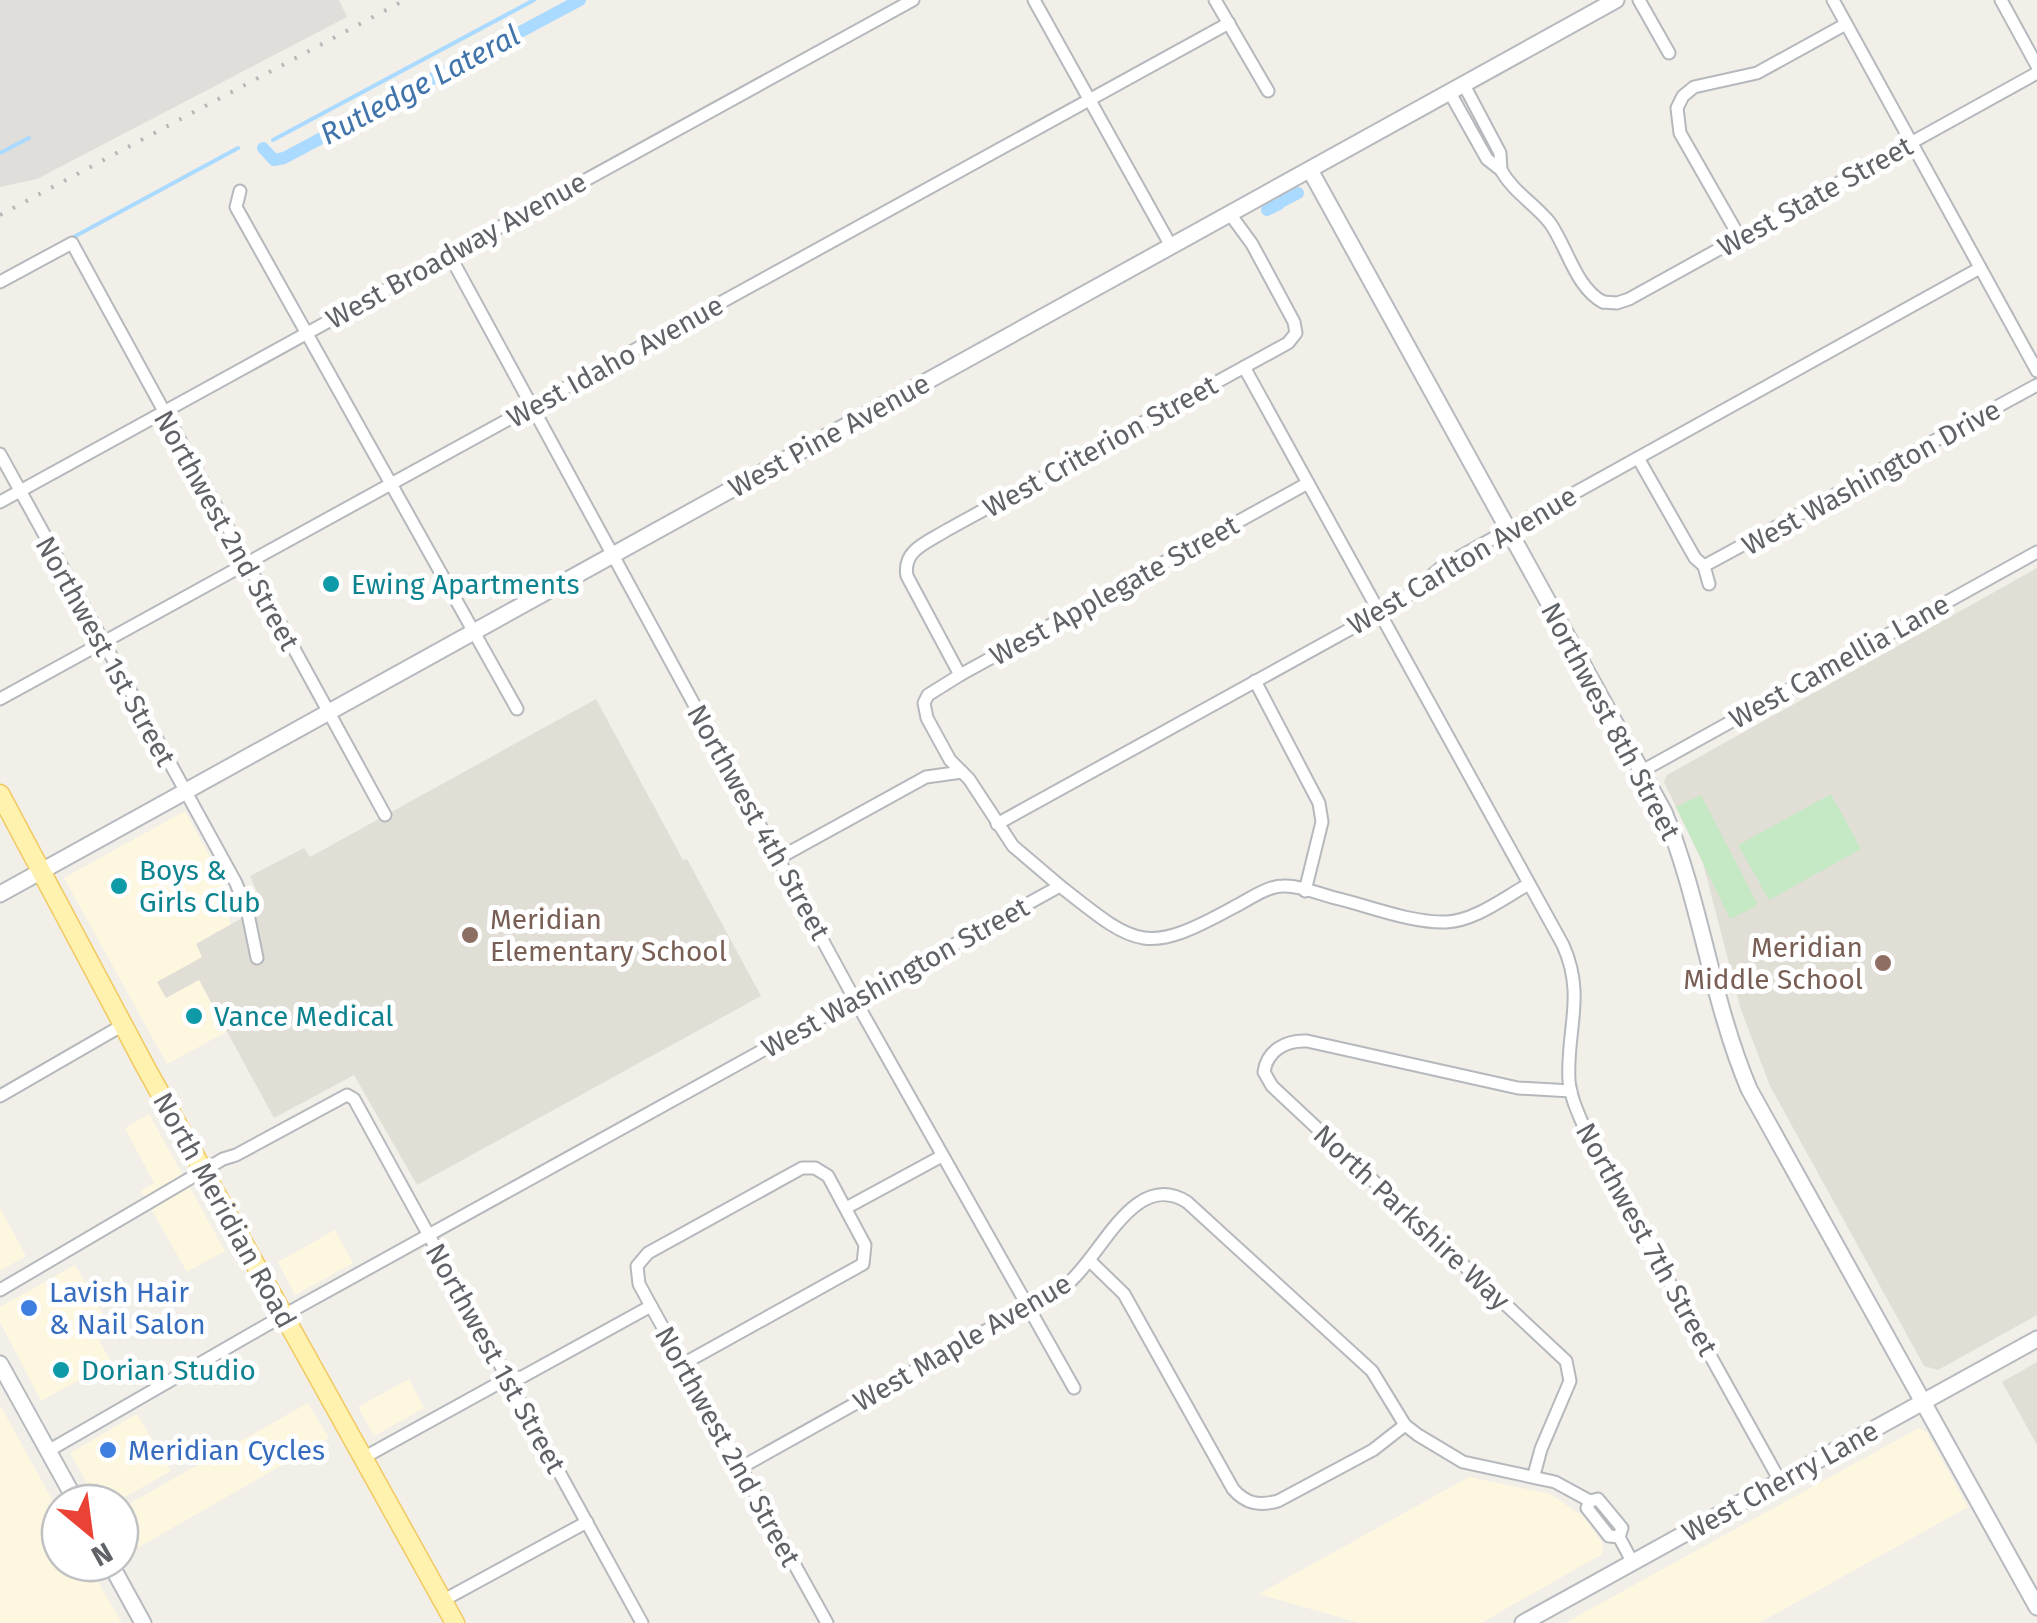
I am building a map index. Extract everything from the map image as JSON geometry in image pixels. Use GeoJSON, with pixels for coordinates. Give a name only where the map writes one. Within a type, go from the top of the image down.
{"type":"FeatureCollection","features":[{"type":"Feature","properties":{"kind":"main road","name":"North Meridian Road"},"geometry":{"type":"LineString","coordinates":[[0,794],[123,1025],[455,1623]]}},
{"type":"Feature","properties":{"kind":"street","name":"West Broadway Avenue"},"geometry":{"type":"LineString","coordinates":[[0,502],[914,0]]}},
{"type":"Feature","properties":{"kind":"street"},"geometry":{"type":"LineString","coordinates":[[1034,0],[1171,246]]}},
{"type":"Feature","properties":{"kind":"street"},"geometry":{"type":"LineString","coordinates":[[1216,0],[1268,91]]}},
{"type":"Feature","properties":{"kind":"street","name":"West Pine Avenue"},"geometry":{"type":"LineString","coordinates":[[0,894],[1616,0]]}},
{"type":"Feature","properties":{"kind":"street"},"geometry":{"type":"LineString","coordinates":[[1639,0],[1668,54]]}},
{"type":"Feature","properties":{"kind":"street"},"geometry":{"type":"LineString","coordinates":[[1833,0],[2037,371]]}},
{"type":"Feature","properties":{"kind":"street"},"geometry":{"type":"LineString","coordinates":[[2001,0],[2037,70]]}},
{"type":"Feature","properties":{"kind":"street","name":"West Idaho Avenue"},"geometry":{"type":"LineString","coordinates":[[0,699],[1229,23]]}},
{"type":"Feature","properties":{"kind":"street"},"geometry":{"type":"LineString","coordinates":[[1740,238],[1680,134],[1677,108],[1694,87],[1744,78],[1846,24]]}},
{"type":"Feature","properties":{"kind":"street","name":"West State Street"},"geometry":{"type":"LineString","coordinates":[[1603,302],[1617,304],[1630,300],[2037,70]]}},
{"type":"Feature","properties":{"kind":"street"},"geometry":{"type":"LineString","coordinates":[[1457,89],[1500,153],[1501,170],[1508,182],[1546,219],[1588,291],[1603,302],[1595,314]]}},
{"type":"Feature","properties":{"kind":"street","name":"Northwest 8th Street"},"geometry":{"type":"LineString","coordinates":[[1310,170],[1664,812],[1681,856],[1724,1023],[1748,1088],[2037,1606]]}},
{"type":"Feature","properties":{"kind":"street"},"geometry":{"type":"LineString","coordinates":[[240,191],[236,207],[517,709]]}},
{"type":"Feature","properties":{"kind":"street","name":"West Criterion Street"},"geometry":{"type":"LineString","coordinates":[[960,674],[908,576],[906,561],[916,548],[1288,343],[1296,333],[1294,322],[1252,244],[1230,214]]}},
{"type":"Feature","properties":{"kind":"street","name":"Northwest 2nd Street"},"geometry":{"type":"LineString","coordinates":[[0,282],[72,243],[385,815]]}},
{"type":"Feature","properties":{"kind":"street","name":"Northwest 4th Street"},"geometry":{"type":"LineString","coordinates":[[449,254],[855,1000],[1074,1388]]}},
{"type":"Feature","properties":{"kind":"street","name":"West Carlton Avenue"},"geometry":{"type":"LineString","coordinates":[[997,824],[1380,612],[1417,590],[1443,566],[1980,268]]}},
{"type":"Feature","properties":{"kind":"street","name":"Northwest 7th Street"},"geometry":{"type":"LineString","coordinates":[[1244,367],[1571,963],[1576,989],[1569,1057],[1571,1091],[1587,1134],[1780,1482]]}},
{"type":"Feature","properties":{"kind":"street","name":"West Washington Drive"},"geometry":{"type":"LineString","coordinates":[[1704,566],[2037,385]]}},
{"type":"Feature","properties":{"kind":"street","name":"Northwest 1st Street"},"geometry":{"type":"LineString","coordinates":[[0,454],[236,883],[248,914],[257,958]]}},
{"type":"Feature","properties":{"kind":"street"},"geometry":{"type":"LineString","coordinates":[[1638,458],[1695,558],[1704,566],[1708,584]]}},
{"type":"Feature","properties":{"kind":"street","name":"West Applegate Street"},"geometry":{"type":"LineString","coordinates":[[962,772],[950,760],[934,731],[924,703],[936,689],[1308,483]]}},
{"type":"Feature","properties":{"kind":"street","name":"West Camellia Lane"},"geometry":{"type":"LineString","coordinates":[[1642,771],[2037,552]]}},
{"type":"Feature","properties":{"kind":"street"},"geometry":{"type":"LineString","coordinates":[[1255,681],[1319,802],[1322,822],[1305,891]]}},
{"type":"Feature","properties":{"kind":"street"},"geometry":{"type":"LineString","coordinates":[[780,858],[926,778],[962,772],[1013,846],[1060,886]]}},
{"type":"Feature","properties":{"kind":"street","name":"West Washington Street"},"geometry":{"type":"LineString","coordinates":[[48,1451],[284,1315],[1060,886],[1107,923],[1145,939],[1176,937],[1283,886],[1449,922],[1479,912],[1529,884]]}},
{"type":"Feature","properties":{"kind":"street"},"geometry":{"type":"LineString","coordinates":[[0,1096],[123,1025]]}},
{"type":"Feature","properties":{"kind":"street","name":"North Parkshire Way"},"geometry":{"type":"LineString","coordinates":[[1534,1476],[1541,1448],[1570,1380],[1570,1367],[1272,1086],[1264,1072],[1265,1062],[1274,1052],[1289,1043],[1306,1041],[1518,1088],[1571,1091]]}},
{"type":"Feature","properties":{"kind":"street","name":"Northwest 1st Street"},"geometry":{"type":"LineString","coordinates":[[205,1172],[347,1096],[354,1099],[642,1623]]}},
{"type":"Feature","properties":{"kind":"street"},"geometry":{"type":"LineString","coordinates":[[683,1364],[862,1264],[866,1244],[846,1208],[942,1156]]}},
{"type":"Feature","properties":{"kind":"street","name":"Northwest 2nd Street"},"geometry":{"type":"LineString","coordinates":[[827,1623],[639,1284],[637,1266],[648,1252],[802,1168],[815,1168],[828,1176],[846,1208]]}},
{"type":"Feature","properties":{"kind":"street"},"geometry":{"type":"LineString","coordinates":[[0,1290],[205,1172]]}},
{"type":"Feature","properties":{"kind":"street","name":"West Maple Avenue"},"geometry":{"type":"LineString","coordinates":[[740,1468],[1029,1309],[1074,1280],[1136,1204],[1150,1194],[1163,1192],[1187,1202],[1372,1371],[1406,1425]]}},
{"type":"Feature","properties":{"kind":"street"},"geometry":{"type":"LineString","coordinates":[[1091,1262],[1124,1294],[1233,1488],[1250,1503],[1278,1501],[1373,1450],[1406,1425],[1463,1462],[1555,1482],[1590,1501],[1598,1498],[1622,1528],[1619,1537],[1633,1563]]}},
{"type":"Feature","properties":{"kind":"street"},"geometry":{"type":"LineString","coordinates":[[363,1458],[508,1378],[522,1377],[651,1306]]}},
{"type":"Feature","properties":{"kind":"street","name":"West Cherry Lane"},"geometry":{"type":"LineString","coordinates":[[1523,1623],[2037,1339]]}},
{"type":"Feature","properties":{"kind":"street"},"geometry":{"type":"LineString","coordinates":[[0,1364],[66,1483]]}},
{"type":"Feature","properties":{"kind":"street"},"geometry":{"type":"LineString","coordinates":[[442,1601],[587,1522]]}},
{"type":"Feature","properties":{"kind":"street"},"geometry":{"type":"LineString","coordinates":[[121,1583],[143,1623]]}},
{"type":"Feature","properties":{"kind":"shaded area"},"geometry":{"type":"Polygon","coordinates":[[[0,0],[339,0],[347,17],[37,179],[0,187],[0,0]]]}},
{"type":"Feature","properties":{"kind":"shaded area","name":"Meridian Middle School"},"geometry":{"type":"Polygon","coordinates":[[[2037,568],[2037,1315],[1938,1370],[1924,1366],[1770,1086],[1741,1010],[1703,863],[1664,782],[1667,775],[2037,568]]]}},
{"type":"Feature","properties":{"kind":"shaded area","name":"Meridian Elementary School"},"geometry":{"type":"Polygon","coordinates":[[[596,699],[761,996],[417,1185],[354,1075],[274,1118],[199,980],[166,998],[157,982],[202,957],[196,944],[263,906],[250,876],[304,848],[310,857],[596,699]]]}},
{"type":"Feature","properties":{"kind":"shaded area"},"geometry":{"type":"Polygon","coordinates":[[[185,811],[227,888],[230,925],[196,944],[203,957],[158,982],[199,979],[226,1032],[167,1064],[64,878],[185,811]]]}},
{"type":"Feature","properties":{"kind":"shaded area"},"geometry":{"type":"Polygon","coordinates":[[[149,1114],[225,1251],[187,1272],[141,1191],[154,1183],[125,1128],[149,1114]]]}},
{"type":"Feature","properties":{"kind":"shaded area"},"geometry":{"type":"Polygon","coordinates":[[[0,1208],[26,1256],[0,1271],[0,1208]]]}},
{"type":"Feature","properties":{"kind":"shaded area"},"geometry":{"type":"Polygon","coordinates":[[[335,1230],[353,1263],[295,1295],[278,1262],[335,1230]]]}},
{"type":"Feature","properties":{"kind":"shaded area"},"geometry":{"type":"Polygon","coordinates":[[[75,1265],[109,1326],[96,1334],[111,1362],[41,1401],[0,1322],[0,1307],[75,1265]]]}},
{"type":"Feature","properties":{"kind":"shaded area"},"geometry":{"type":"Polygon","coordinates":[[[2037,1362],[2037,1445],[2002,1382],[2037,1362]]]}},
{"type":"Feature","properties":{"kind":"shaded area"},"geometry":{"type":"Polygon","coordinates":[[[409,1379],[424,1408],[374,1436],[358,1407],[409,1379]]]}},
{"type":"Feature","properties":{"kind":"shaded area"},"geometry":{"type":"Polygon","coordinates":[[[308,1403],[329,1438],[140,1547],[140,1498],[308,1403]]]}},
{"type":"Feature","properties":{"kind":"shaded area"},"geometry":{"type":"Polygon","coordinates":[[[0,1405],[43,1483],[40,1583],[99,1583],[122,1623],[0,1623],[0,1405]]]}},
{"type":"Feature","properties":{"kind":"shaded area"},"geometry":{"type":"Polygon","coordinates":[[[137,1414],[171,1471],[140,1488],[140,1483],[87,1483],[70,1453],[137,1414]]]}},
{"type":"Feature","properties":{"kind":"shaded area"},"geometry":{"type":"Polygon","coordinates":[[[1919,1428],[1927,1433],[1968,1507],[1759,1623],[1565,1623],[1919,1428]]]}},
{"type":"Feature","properties":{"kind":"shaded area"},"geometry":{"type":"Polygon","coordinates":[[[1469,1477],[1550,1494],[1584,1517],[1603,1544],[1602,1554],[1481,1623],[1360,1623],[1259,1594],[1469,1477]]]}},
{"type":"Feature","properties":{"kind":"green space"},"geometry":{"type":"Polygon","coordinates":[[[1831,794],[1861,849],[1769,900],[1738,845],[1831,794]]]}},
{"type":"Feature","properties":{"kind":"green space"},"geometry":{"type":"Polygon","coordinates":[[[1701,795],[1757,903],[1730,919],[1676,807],[1701,795]]]}},
{"type":"Feature","properties":{"kind":"waterway"},"geometry":{"type":"LineString","coordinates":[[273,140],[534,0]]}},
{"type":"Feature","properties":{"kind":"waterway","name":"Rutledge Lateral"},"geometry":{"type":"LineString","coordinates":[[263,148],[274,160],[284,158],[580,0]]}},
{"type":"Feature","properties":{"kind":"waterway"},"geometry":{"type":"LineString","coordinates":[[0,153],[29,138]]}},
{"type":"Feature","properties":{"kind":"waterway","name":"Rutledge Lateral"},"geometry":{"type":"LineString","coordinates":[[70,239],[238,148]]}},
{"type":"Feature","properties":{"kind":"waterway"},"geometry":{"type":"LineString","coordinates":[[1283,201],[1298,193]]}},
{"type":"Feature","properties":{"kind":"waterway"},"geometry":{"type":"LineString","coordinates":[[1267,210],[1279,204]]}},
{"type":"Feature","properties":{"kind":"railway"},"geometry":{"type":"LineString","coordinates":[[0,215],[405,0]]}},
{"type":"Feature","properties":{"kind":"place","name":"Ewing Apartments"},"geometry":{"type":"Point","coordinates":[331,584]}},
{"type":"Feature","properties":{"kind":"place","name":"Boys & Girls Club"},"geometry":{"type":"Point","coordinates":[119,886]}},
{"type":"Feature","properties":{"kind":"place","name":"Meridian Elementary School"},"geometry":{"type":"Point","coordinates":[470,935]}},
{"type":"Feature","properties":{"kind":"place","name":"Meridian Middle School"},"geometry":{"type":"Point","coordinates":[1883,963]}},
{"type":"Feature","properties":{"kind":"place","name":"Vance Medical"},"geometry":{"type":"Point","coordinates":[194,1016]}},
{"type":"Feature","properties":{"kind":"place","name":"Lavish Hair & Nail Salon"},"geometry":{"type":"Point","coordinates":[29,1308]}},
{"type":"Feature","properties":{"kind":"place","name":"Dorian Studio"},"geometry":{"type":"Point","coordinates":[61,1370]}},
{"type":"Feature","properties":{"kind":"place","name":"Meridian Cycles"},"geometry":{"type":"Point","coordinates":[108,1450]}}]}
